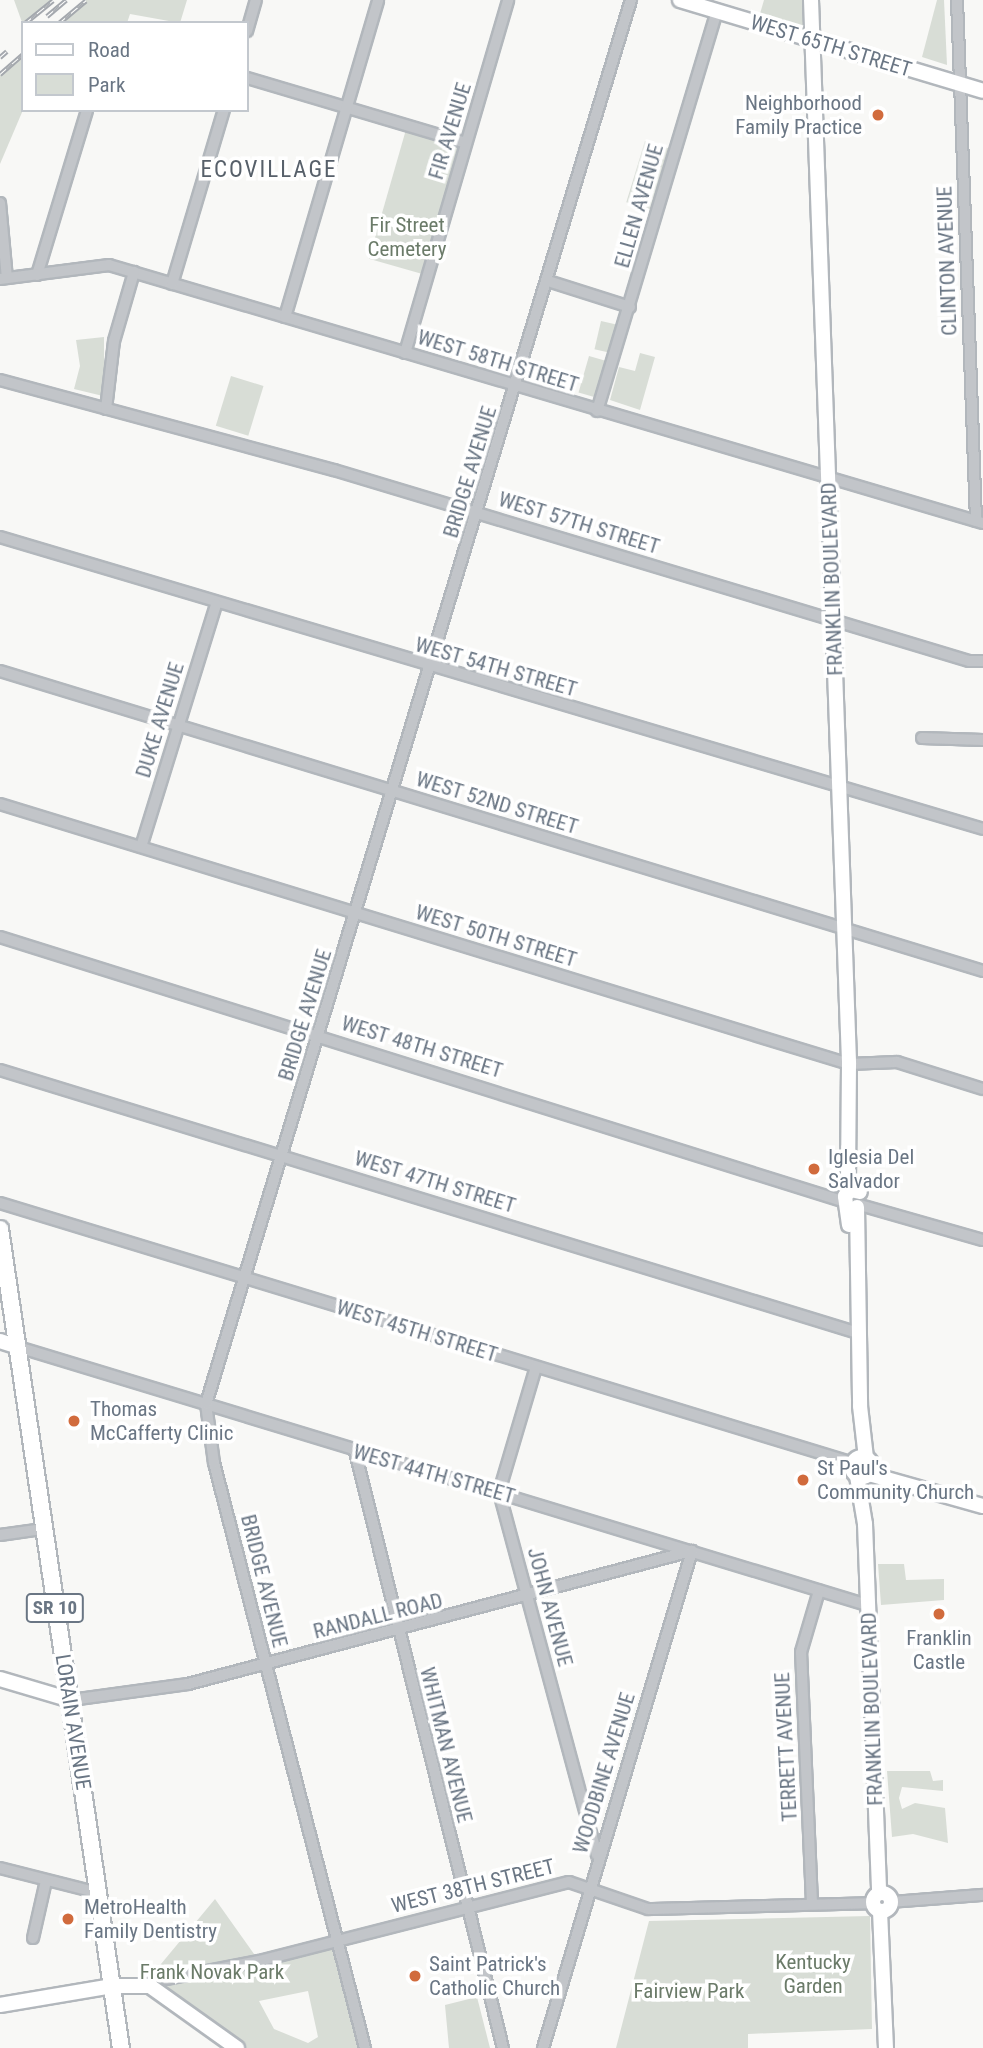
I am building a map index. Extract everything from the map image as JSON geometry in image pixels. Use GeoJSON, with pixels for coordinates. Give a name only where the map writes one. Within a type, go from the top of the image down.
{"type":"FeatureCollection","features":[{"type":"Feature","properties":{"kind":"main road","name":"LORAIN AVENUE"},"geometry":{"type":"LineString","coordinates":[[0,1229],[42,1529],[71,1700],[121,2048]]}},
{"type":"Feature","properties":{"kind":"street"},"geometry":{"type":"LineString","coordinates":[[248,28],[256,0]]}},
{"type":"Feature","properties":{"kind":"street"},"geometry":{"type":"LineString","coordinates":[[285,317],[378,0]]}},
{"type":"Feature","properties":{"kind":"street","name":"FIR AVENUE"},"geometry":{"type":"LineString","coordinates":[[405,354],[508,0]]}},
{"type":"Feature","properties":{"kind":"street","name":"BRIDGE AVENUE"},"geometry":{"type":"LineString","coordinates":[[365,2048],[211,1452],[206,1404],[394,792],[631,0]]}},
{"type":"Feature","properties":{"kind":"street","name":"WEST 65TH STREET"},"geometry":{"type":"LineString","coordinates":[[680,0],[983,91]]}},
{"type":"Feature","properties":{"kind":"street","name":"FRANKLIN BOULEVARD"},"geometry":{"type":"LineString","coordinates":[[811,0],[864,1524],[886,2048]]}},
{"type":"Feature","properties":{"kind":"street","name":"CLINTON AVENUE"},"geometry":{"type":"LineString","coordinates":[[957,0],[980,522]]}},
{"type":"Feature","properties":{"kind":"street","name":"ELLEN AVENUE"},"geometry":{"type":"LineString","coordinates":[[597,411],[717,12]]}},
{"type":"Feature","properties":{"kind":"street"},"geometry":{"type":"LineString","coordinates":[[248,78],[466,143]]}},
{"type":"Feature","properties":{"kind":"street"},"geometry":{"type":"LineString","coordinates":[[37,275],[86,112]]}},
{"type":"Feature","properties":{"kind":"street"},"geometry":{"type":"LineString","coordinates":[[173,284],[223,112]]}},
{"type":"Feature","properties":{"kind":"street"},"geometry":{"type":"LineString","coordinates":[[0,203],[3,279]]}},
{"type":"Feature","properties":{"kind":"street","name":"WEST 58TH STREET"},"geometry":{"type":"LineString","coordinates":[[3,279],[109,265],[980,522]]}},
{"type":"Feature","properties":{"kind":"street"},"geometry":{"type":"LineString","coordinates":[[106,409],[114,341],[134,272]]}},
{"type":"Feature","properties":{"kind":"street"},"geometry":{"type":"LineString","coordinates":[[548,281],[630,307]]}},
{"type":"Feature","properties":{"kind":"street","name":"WEST 57TH STREET"},"geometry":{"type":"LineString","coordinates":[[0,380],[478,512],[833,620],[983,661]]}},
{"type":"Feature","properties":{"kind":"street","name":"WEST 54TH STREET"},"geometry":{"type":"LineString","coordinates":[[0,537],[431,669],[983,829]]}},
{"type":"Feature","properties":{"kind":"street","name":"DUKE AVENUE"},"geometry":{"type":"LineString","coordinates":[[141,847],[216,604]]}},
{"type":"Feature","properties":{"kind":"street","name":"WEST 52ND STREET"},"geometry":{"type":"LineString","coordinates":[[0,671],[983,971]]}},
{"type":"Feature","properties":{"kind":"street"},"geometry":{"type":"LineString","coordinates":[[922,738],[983,740]]}},
{"type":"Feature","properties":{"kind":"street","name":"WEST 50TH STREET"},"geometry":{"type":"LineString","coordinates":[[0,804],[849,1064],[897,1062],[983,1089]]}},
{"type":"Feature","properties":{"kind":"street","name":"WEST 48TH STREET"},"geometry":{"type":"LineString","coordinates":[[0,937],[983,1240]]}},
{"type":"Feature","properties":{"kind":"street","name":"WEST 47TH STREET"},"geometry":{"type":"LineString","coordinates":[[0,1070],[858,1333]]}},
{"type":"Feature","properties":{"kind":"street","name":"WEST 45TH STREET"},"geometry":{"type":"LineString","coordinates":[[0,1203],[983,1506]]}},
{"type":"Feature","properties":{"kind":"street","name":"WEST 44TH STREET"},"geometry":{"type":"LineString","coordinates":[[0,1341],[867,1605]]}},
{"type":"Feature","properties":{"kind":"street"},"geometry":{"type":"LineString","coordinates":[[499,1492],[536,1367]]}},
{"type":"Feature","properties":{"kind":"street","name":"WHITMAN AVENUE"},"geometry":{"type":"LineString","coordinates":[[355,1451],[397,1631],[503,2048]]}},
{"type":"Feature","properties":{"kind":"street","name":"JOHN AVENUE"},"geometry":{"type":"LineString","coordinates":[[499,1492],[598,1858]]}},
{"type":"Feature","properties":{"kind":"street"},"geometry":{"type":"LineString","coordinates":[[0,1535],[42,1529]]}},
{"type":"Feature","properties":{"kind":"street","name":"RANDALL ROAD"},"geometry":{"type":"LineString","coordinates":[[71,1700],[169,1688],[266,1665],[528,1598],[692,1551]]}},
{"type":"Feature","properties":{"kind":"street","name":"WOODBINE AVENUE"},"geometry":{"type":"LineString","coordinates":[[543,2048],[692,1551]]}},
{"type":"Feature","properties":{"kind":"street","name":"TERRETT AVENUE"},"geometry":{"type":"LineString","coordinates":[[812,1903],[801,1652],[819,1591]]}},
{"type":"Feature","properties":{"kind":"street"},"geometry":{"type":"LineString","coordinates":[[0,1679],[71,1700]]}},
{"type":"Feature","properties":{"kind":"street"},"geometry":{"type":"LineString","coordinates":[[0,1868],[99,1893]]}},
{"type":"Feature","properties":{"kind":"street"},"geometry":{"type":"LineString","coordinates":[[33,1938],[46,1881]]}},
{"type":"Feature","properties":{"kind":"street","name":"WEST 38TH STREET"},"geometry":{"type":"LineString","coordinates":[[166,1979],[569,1882],[648,1909],[881,1902],[983,1895]]}},
{"type":"Feature","properties":{"kind":"street"},"geometry":{"type":"LineString","coordinates":[[0,2005],[112,1986],[157,1989],[237,2048]]}},
{"type":"Feature","properties":{"kind":"green space"},"geometry":{"type":"Polygon","coordinates":[[[14,0],[53,0],[28,21],[22,21],[14,0]]]}},
{"type":"Feature","properties":{"kind":"green space"},"geometry":{"type":"Polygon","coordinates":[[[86,0],[187,0],[181,21],[130,14],[128,21],[61,21],[86,0]]]}},
{"type":"Feature","properties":{"kind":"green space"},"geometry":{"type":"Polygon","coordinates":[[[764,0],[811,0],[812,40],[757,24],[764,0]]]}},
{"type":"Feature","properties":{"kind":"green space"},"geometry":{"type":"Polygon","coordinates":[[[937,0],[944,0],[947,65],[922,57],[937,0]]]}},
{"type":"Feature","properties":{"kind":"green space"},"geometry":{"type":"Polygon","coordinates":[[[21,56],[22,112],[0,164],[0,74],[21,56]]]}},
{"type":"Feature","properties":{"kind":"green space","name":"Fir Street Cemetery"},"geometry":{"type":"Polygon","coordinates":[[[407,126],[466,143],[428,275],[369,259],[407,126]]]}},
{"type":"Feature","properties":{"kind":"green space"},"geometry":{"type":"Polygon","coordinates":[[[645,141],[671,149],[652,210],[626,202],[645,141]]]}},
{"type":"Feature","properties":{"kind":"green space"},"geometry":{"type":"Polygon","coordinates":[[[601,321],[618,325],[611,353],[594,349],[601,321]]]}},
{"type":"Feature","properties":{"kind":"green space"},"geometry":{"type":"Polygon","coordinates":[[[104,337],[104,362],[110,370],[103,396],[74,389],[80,366],[76,340],[104,337]]]}},
{"type":"Feature","properties":{"kind":"green space"},"geometry":{"type":"Polygon","coordinates":[[[640,353],[655,357],[640,410],[610,400],[619,367],[635,371],[640,353]]]}},
{"type":"Feature","properties":{"kind":"green space"},"geometry":{"type":"Polygon","coordinates":[[[589,356],[607,361],[597,398],[579,393],[589,356]]]}},
{"type":"Feature","properties":{"kind":"green space"},"geometry":{"type":"Polygon","coordinates":[[[231,376],[264,386],[248,436],[216,426],[231,376]]]}},
{"type":"Feature","properties":{"kind":"green space"},"geometry":{"type":"Polygon","coordinates":[[[878,1564],[904,1564],[906,1580],[944,1579],[944,1600],[881,1605],[878,1564]]]}},
{"type":"Feature","properties":{"kind":"green space"},"geometry":{"type":"Polygon","coordinates":[[[887,1771],[930,1771],[933,1781],[943,1780],[943,1791],[902,1787],[899,1798],[902,1809],[915,1803],[945,1808],[948,1843],[913,1834],[892,1837],[887,1771]]]}},
{"type":"Feature","properties":{"kind":"green space","name":"Frank Novak Park"},"geometry":{"type":"Polygon","coordinates":[[[215,1899],[259,1961],[338,1939],[365,2048],[237,2048],[150,1986],[166,1979],[156,1970],[215,1899]],[[308,1991],[259,2001],[274,2029],[308,2043],[318,2037],[308,1991]]]}},
{"type":"Feature","properties":{"kind":"green space"},"geometry":{"type":"Polygon","coordinates":[[[870,1916],[872,2029],[748,2034],[748,2048],[616,2048],[649,1921],[870,1916]]]}},
{"type":"Feature","properties":{"kind":"green space"},"geometry":{"type":"Polygon","coordinates":[[[477,1997],[490,2048],[449,2048],[445,2005],[477,1997]]]}},
{"type":"Feature","properties":{"kind":"railway"},"geometry":{"type":"LineString","coordinates":[[27,21],[53,0]]}},
{"type":"Feature","properties":{"kind":"railway"},"geometry":{"type":"LineString","coordinates":[[47,16],[66,0]]}},
{"type":"Feature","properties":{"kind":"railway"},"geometry":{"type":"LineString","coordinates":[[61,21],[86,0]]}},
{"type":"Feature","properties":{"kind":"railway"},"geometry":{"type":"LineString","coordinates":[[0,57],[7,51]]}},
{"type":"Feature","properties":{"kind":"railway"},"geometry":{"type":"LineString","coordinates":[[0,74],[21,56]]}},
{"type":"Feature","properties":{"kind":"place","name":"Neighborhood Family Practice"},"geometry":{"type":"Point","coordinates":[878,115]}},
{"type":"Feature","properties":{"kind":"place","name":"Iglesia Del Salvador"},"geometry":{"type":"Point","coordinates":[814,1169]}},
{"type":"Feature","properties":{"kind":"place","name":"Thomas McCafferty Clinic"},"geometry":{"type":"Point","coordinates":[74,1421]}},
{"type":"Feature","properties":{"kind":"place","name":"St Paul's Community Church"},"geometry":{"type":"Point","coordinates":[803,1480]}},
{"type":"Feature","properties":{"kind":"place","name":"Franklin Castle"},"geometry":{"type":"Point","coordinates":[939,1614]}},
{"type":"Feature","properties":{"kind":"place","name":"MetroHealth Family Dentistry"},"geometry":{"type":"Point","coordinates":[68,1919]}},
{"type":"Feature","properties":{"kind":"place","name":"Saint Patrick's Catholic Church"},"geometry":{"type":"Point","coordinates":[415,1976]}},
{"type":"Feature","properties":{"kind":"district","name":"ECOVILLAGE"},"geometry":{"type":"Point","coordinates":[269,170]}},
{"type":"Feature","properties":{"kind":"park label","name":"Kentucky Garden"},"geometry":{"type":"Point","coordinates":[813,1974]}},
{"type":"Feature","properties":{"kind":"park label","name":"Fairview Park"},"geometry":{"type":"Point","coordinates":[689,1991]}}]}
